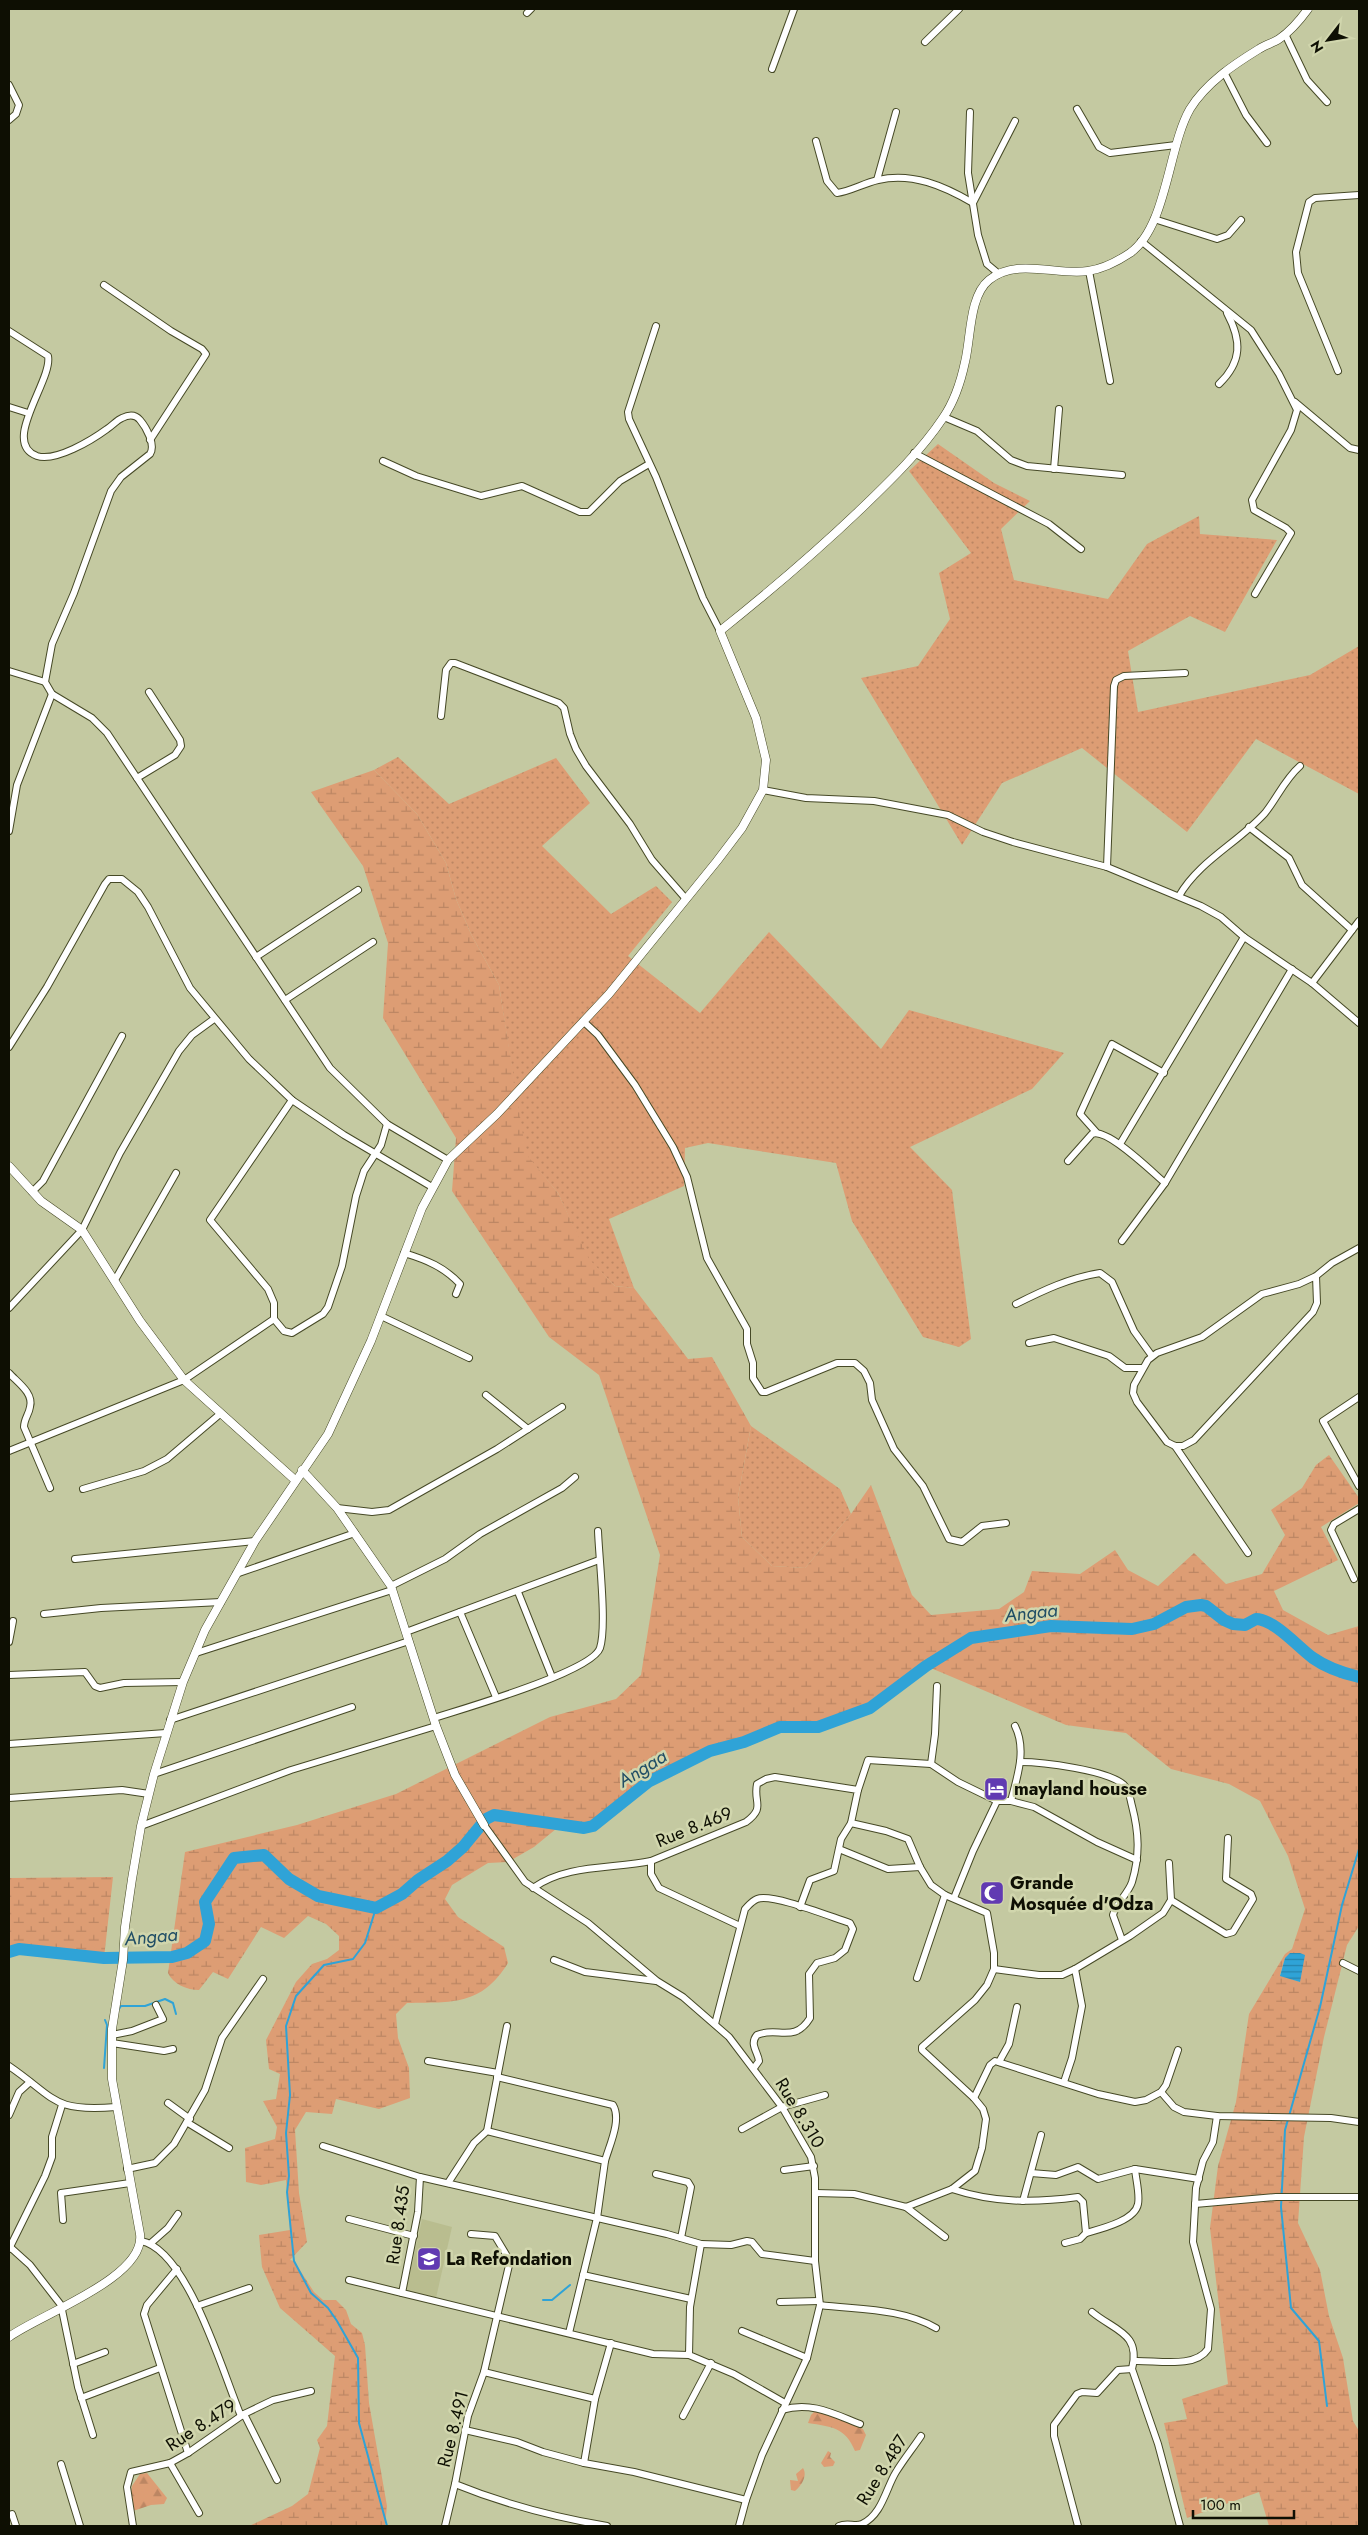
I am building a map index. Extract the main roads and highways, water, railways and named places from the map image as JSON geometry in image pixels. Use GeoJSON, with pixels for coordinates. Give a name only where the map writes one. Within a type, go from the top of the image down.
{"type":"FeatureCollection","features":[{"type":"Feature","properties":{"kind":"water"},"geometry":{"type":"Polygon","coordinates":[[[1290,1953],[1305,1955],[1300,1982],[1280,1976],[1285,1958],[1290,1953]]]}},
{"type":"Feature","properties":{"kind":"waterway","name":"Angaa"},"geometry":{"type":"LineString","coordinates":[[9,1952],[19,1949],[104,1958],[172,1957],[187,1953],[205,1941],[209,1924],[205,1902],[234,1858],[264,1855],[289,1879],[318,1896],[376,1908],[402,1894],[418,1880],[447,1861],[463,1847],[486,1819],[494,1815],[584,1828],[593,1826],[648,1782],[710,1751],[744,1742],[780,1727],[818,1727],[870,1708],[926,1666],[971,1638],[1051,1626],[1132,1629],[1154,1624],[1186,1607],[1201,1605],[1206,1606],[1224,1620],[1233,1624],[1245,1625],[1256,1619],[1263,1620],[1286,1635],[1318,1662],[1335,1670],[1359,1677]]}},
{"type":"Feature","properties":{"kind":"waterway"},"geometry":{"type":"LineString","coordinates":[[1327,2406],[1319,2341],[1291,2308],[1281,2207],[1285,2130],[1320,2007],[1342,1905],[1359,1849]]}},
{"type":"Feature","properties":{"kind":"waterway"},"geometry":{"type":"LineString","coordinates":[[376,1908],[365,1943],[353,1959],[324,1965],[296,1996],[286,2026],[290,2095],[286,2133],[289,2176],[287,2192],[294,2261],[311,2293],[328,2308],[358,2358],[359,2423],[387,2526]]}},
{"type":"Feature","properties":{"kind":"waterway"},"geometry":{"type":"LineString","coordinates":[[119,2009],[121,2006],[145,2006],[165,1999],[173,2003],[176,2014]]}},
{"type":"Feature","properties":{"kind":"waterway"},"geometry":{"type":"LineString","coordinates":[[104,2068],[107,2025],[105,2020]]}},
{"type":"Feature","properties":{"kind":"waterway"},"geometry":{"type":"LineString","coordinates":[[543,2300],[552,2300],[570,2285]]}},
{"type":"Feature","properties":{"kind":"place","name":"mayland housse"},"geometry":{"type":"Point","coordinates":[996,1789]}},
{"type":"Feature","properties":{"kind":"place","name":"Grande Mosquée d'Odza"},"geometry":{"type":"Point","coordinates":[992,1893]}},
{"type":"Feature","properties":{"kind":"place","name":"La Refondation"},"geometry":{"type":"Point","coordinates":[429,2259]}}]}
